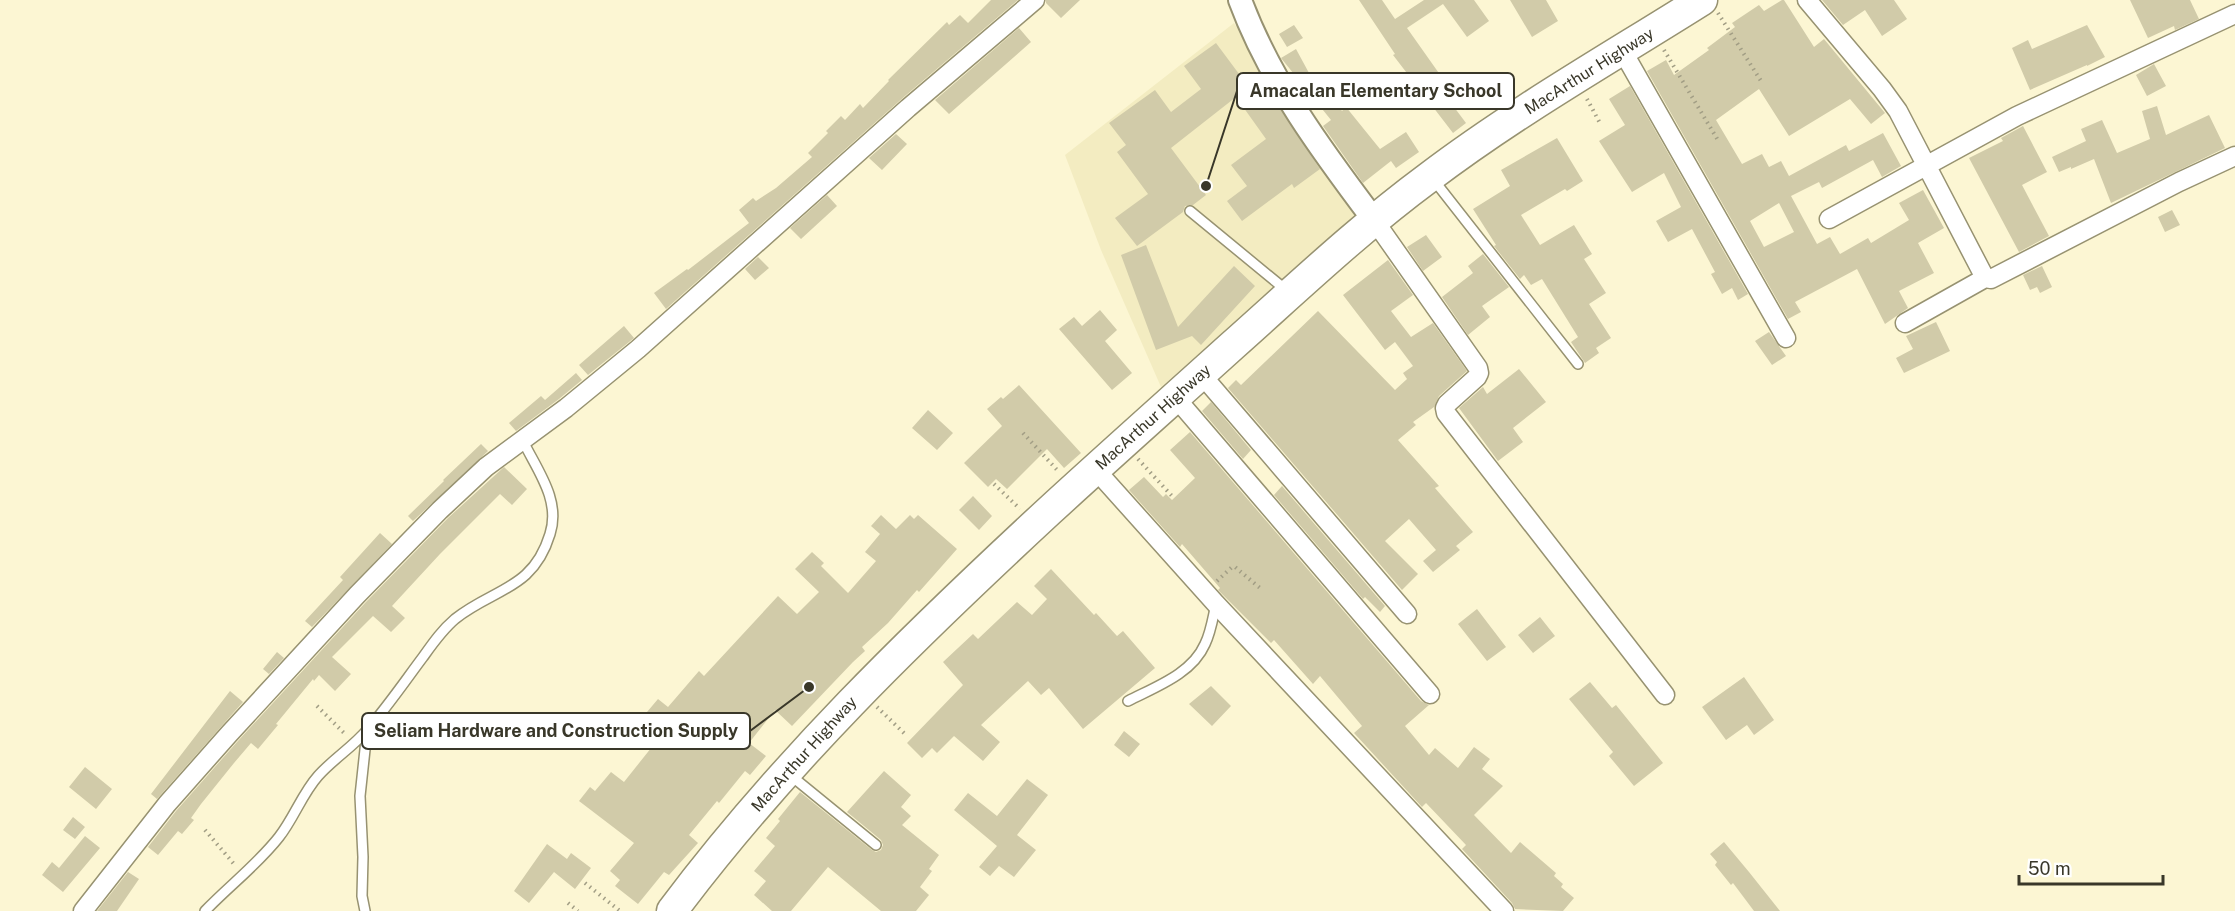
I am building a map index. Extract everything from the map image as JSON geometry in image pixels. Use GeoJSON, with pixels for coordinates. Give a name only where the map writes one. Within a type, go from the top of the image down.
{"type":"FeatureCollection","features":[{"type":"Feature","properties":{"kind":"highway","name":"MacArthur Highway"},"geometry":{"type":"LineString","coordinates":[[672,911],[728,840],[861,691],[1123,443],[1374,220],[1430,176],[1575,79],[1653,31],[1709,4]]}},
{"type":"Feature","properties":{"kind":"street"},"geometry":{"type":"LineString","coordinates":[[83,911],[175,796],[357,595],[486,467],[523,441],[638,349],[868,144],[1035,0]]}},
{"type":"Feature","properties":{"kind":"street"},"geometry":{"type":"LineString","coordinates":[[1240,0],[1250,27],[1288,99],[1478,368],[1477,376],[1447,404],[1446,412],[1665,695]]}},
{"type":"Feature","properties":{"kind":"street"},"geometry":{"type":"LineString","coordinates":[[1807,0],[1893,104],[1985,278]]}},
{"type":"Feature","properties":{"kind":"street"},"geometry":{"type":"LineString","coordinates":[[1829,219],[2017,116],[2235,14]]}},
{"type":"Feature","properties":{"kind":"street"},"geometry":{"type":"LineString","coordinates":[[1622,50],[1786,338]]}},
{"type":"Feature","properties":{"kind":"street"},"geometry":{"type":"LineString","coordinates":[[1905,324],[1985,278],[1991,279],[2179,182],[2235,156]]}},
{"type":"Feature","properties":{"kind":"street"},"geometry":{"type":"LineString","coordinates":[[1201,374],[1407,614]]}},
{"type":"Feature","properties":{"kind":"street"},"geometry":{"type":"LineString","coordinates":[[1175,397],[1430,694]]}},
{"type":"Feature","properties":{"kind":"street"},"geometry":{"type":"LineString","coordinates":[[1085,478],[1211,598],[1504,911]]}},
{"type":"Feature","properties":{"kind":"lane"},"geometry":{"type":"LineString","coordinates":[[1430,176],[1578,364]]}},
{"type":"Feature","properties":{"kind":"lane"},"geometry":{"type":"LineString","coordinates":[[1190,212],[1291,293]]}},
{"type":"Feature","properties":{"kind":"lane"},"geometry":{"type":"LineString","coordinates":[[205,911],[279,838],[320,774],[367,731],[439,634],[469,608],[507,590],[524,578],[534,566],[543,550],[554,520],[553,504],[523,441]]}},
{"type":"Feature","properties":{"kind":"lane"},"geometry":{"type":"LineString","coordinates":[[1128,701],[1188,667],[1199,656],[1205,644],[1211,598]]}},
{"type":"Feature","properties":{"kind":"lane"},"geometry":{"type":"LineString","coordinates":[[365,911],[362,896],[360,796],[367,731]]}},
{"type":"Feature","properties":{"kind":"lane"},"geometry":{"type":"LineString","coordinates":[[787,772],[876,844]]}},
{"type":"Feature","properties":{"kind":"path"},"geometry":{"type":"LineString","coordinates":[[1709,4],[1761,81]]}},
{"type":"Feature","properties":{"kind":"path"},"geometry":{"type":"LineString","coordinates":[[1653,31],[1719,142]]}},
{"type":"Feature","properties":{"kind":"path"},"geometry":{"type":"LineString","coordinates":[[1575,79],[1601,125]]}},
{"type":"Feature","properties":{"kind":"path"},"geometry":{"type":"LineString","coordinates":[[1023,433],[1085,478]]}},
{"type":"Feature","properties":{"kind":"path"},"geometry":{"type":"LineString","coordinates":[[1123,443],[1172,496]]}},
{"type":"Feature","properties":{"kind":"path"},"geometry":{"type":"LineString","coordinates":[[994,484],[1035,524]]}},
{"type":"Feature","properties":{"kind":"path"},"geometry":{"type":"LineString","coordinates":[[1211,598],[1232,567],[1238,568],[1260,588]]}},
{"type":"Feature","properties":{"kind":"path"},"geometry":{"type":"LineString","coordinates":[[861,691],[907,736]]}},
{"type":"Feature","properties":{"kind":"path"},"geometry":{"type":"LineString","coordinates":[[317,706],[354,744]]}},
{"type":"Feature","properties":{"kind":"path"},"geometry":{"type":"LineString","coordinates":[[205,830],[243,874]]}},
{"type":"Feature","properties":{"kind":"path"},"geometry":{"type":"LineString","coordinates":[[585,883],[620,911]]}},
{"type":"Feature","properties":{"kind":"path"},"geometry":{"type":"LineString","coordinates":[[568,903],[578,911]]}},
{"type":"Feature","properties":{"kind":"shaded area"},"geometry":{"type":"Polygon","coordinates":[[[1234,23],[1355,216],[1161,387],[1101,250],[1065,155],[1234,23]]]}},
{"type":"Feature","properties":{"kind":"building"},"geometry":{"type":"Polygon","coordinates":[[[991,0],[1018,0],[905,96],[666,309],[654,293],[749,223],[739,210],[753,198],[756,201],[776,188],[812,157],[808,153],[841,116],[845,120],[860,104],[863,108],[947,22],[949,25],[960,15],[968,23],[991,0]]]}},
{"type":"Feature","properties":{"kind":"building"},"geometry":{"type":"Polygon","coordinates":[[[1046,0],[1080,0],[1061,18],[1046,3],[1046,0]]]}},
{"type":"Feature","properties":{"kind":"building"},"geometry":{"type":"Polygon","coordinates":[[[1359,0],[1382,0],[1395,19],[1424,0],[1474,0],[1489,21],[1467,37],[1443,4],[1407,28],[1448,86],[1442,91],[1466,123],[1453,133],[1393,55],[1395,54],[1359,0]]]}},
{"type":"Feature","properties":{"kind":"building"},"geometry":{"type":"Polygon","coordinates":[[[1510,0],[1546,0],[1558,21],[1532,37],[1510,0]]]}},
{"type":"Feature","properties":{"kind":"building"},"geometry":{"type":"Polygon","coordinates":[[[1784,0],[1814,47],[1824,39],[1885,113],[1871,124],[1850,99],[1789,136],[1759,89],[1716,120],[1742,164],[1762,154],[1769,167],[1781,161],[1789,176],[1846,145],[1849,151],[1883,133],[1901,166],[1882,177],[1873,160],[1822,188],[1819,182],[1791,196],[1817,244],[1830,237],[1840,254],[1868,238],[1871,243],[1909,220],[1899,203],[1923,190],[1944,228],[1918,243],[1934,273],[1899,291],[1908,308],[1885,324],[1857,269],[1795,302],[1801,312],[1788,319],[1647,71],[1666,60],[1674,75],[1709,50],[1707,48],[1735,27],[1732,23],[1759,5],[1764,11],[1784,0]],[[1779,203],[1750,221],[1764,247],[1794,232],[1779,203]]]}},
{"type":"Feature","properties":{"kind":"building"},"geometry":{"type":"Polygon","coordinates":[[[1822,0],[1894,0],[1907,19],[1882,36],[1865,10],[1843,25],[1822,0]]]}},
{"type":"Feature","properties":{"kind":"building"},"geometry":{"type":"Polygon","coordinates":[[[2130,0],[2190,0],[2199,19],[2175,30],[2174,26],[2148,38],[2130,0]]]}},
{"type":"Feature","properties":{"kind":"building"},"geometry":{"type":"Polygon","coordinates":[[[1294,25],[1303,38],[1287,47],[1279,34],[1294,25]]]}},
{"type":"Feature","properties":{"kind":"building"},"geometry":{"type":"Polygon","coordinates":[[[2087,25],[2105,57],[2030,90],[2012,48],[2028,40],[2032,49],[2087,25]]]}},
{"type":"Feature","properties":{"kind":"building"},"geometry":{"type":"Polygon","coordinates":[[[1019,28],[1031,42],[949,114],[935,100],[1019,28]]]}},
{"type":"Feature","properties":{"kind":"building"},"geometry":{"type":"Polygon","coordinates":[[[1216,43],[1245,82],[1257,74],[1320,169],[1294,188],[1292,184],[1242,221],[1227,201],[1247,186],[1231,165],[1266,139],[1236,97],[1171,148],[1206,195],[1193,205],[1185,206],[1183,212],[1137,246],[1115,218],[1148,194],[1117,152],[1126,145],[1109,123],[1155,90],[1171,112],[1201,89],[1184,66],[1216,43]]]}},
{"type":"Feature","properties":{"kind":"building"},"geometry":{"type":"Polygon","coordinates":[[[1296,49],[1309,73],[1311,72],[1342,111],[1346,107],[1380,149],[1406,132],[1419,152],[1396,168],[1391,161],[1363,183],[1323,126],[1331,120],[1281,58],[1296,49]]]}},
{"type":"Feature","properties":{"kind":"building"},"geometry":{"type":"Polygon","coordinates":[[[2154,64],[2166,86],[2147,96],[2136,75],[2154,64]]]}},
{"type":"Feature","properties":{"kind":"building"},"geometry":{"type":"Polygon","coordinates":[[[1630,86],[1748,294],[1738,300],[1732,288],[1722,294],[1711,274],[1715,272],[1692,229],[1668,242],[1656,221],[1681,207],[1664,173],[1632,192],[1599,141],[1625,125],[1609,99],[1630,86]]]}},
{"type":"Feature","properties":{"kind":"building"},"geometry":{"type":"Polygon","coordinates":[[[2157,106],[2166,135],[2209,115],[2225,148],[2111,203],[2094,159],[2059,172],[2052,157],[2086,141],[2081,129],[2102,120],[2117,153],[2150,139],[2142,111],[2157,106]]]}},
{"type":"Feature","properties":{"kind":"building"},"geometry":{"type":"Polygon","coordinates":[[[2023,126],[2047,172],[2022,185],[2049,236],[2019,252],[1969,158],[2003,141],[2001,138],[2023,126]]]}},
{"type":"Feature","properties":{"kind":"building"},"geometry":{"type":"Polygon","coordinates":[[[896,134],[907,144],[882,170],[869,158],[896,134]]]}},
{"type":"Feature","properties":{"kind":"building"},"geometry":{"type":"Polygon","coordinates":[[[1557,138],[1583,181],[1521,215],[1540,245],[1574,225],[1592,254],[1584,259],[1606,293],[1589,304],[1611,338],[1596,348],[1599,353],[1585,363],[1571,342],[1578,337],[1542,279],[1531,285],[1524,275],[1520,279],[1494,246],[1496,245],[1473,209],[1510,186],[1501,170],[1557,138]]]}},
{"type":"Feature","properties":{"kind":"building"},"geometry":{"type":"Polygon","coordinates":[[[827,195],[837,206],[801,239],[790,228],[827,195]]]}},
{"type":"Feature","properties":{"kind":"building"},"geometry":{"type":"Polygon","coordinates":[[[2172,210],[2180,225],[2165,232],[2158,217],[2172,210]]]}},
{"type":"Feature","properties":{"kind":"building"},"geometry":{"type":"Polygon","coordinates":[[[1426,235],[1442,257],[1423,271],[1407,247],[1426,235]]]}},
{"type":"Feature","properties":{"kind":"building"},"geometry":{"type":"Polygon","coordinates":[[[1146,245],[1178,327],[1234,266],[1255,286],[1201,345],[1192,336],[1156,350],[1121,255],[1146,245]]]}},
{"type":"Feature","properties":{"kind":"building"},"geometry":{"type":"Polygon","coordinates":[[[1483,254],[1509,287],[1482,306],[1490,317],[1468,335],[1442,297],[1473,273],[1468,266],[1483,254]]]}},
{"type":"Feature","properties":{"kind":"building"},"geometry":{"type":"Polygon","coordinates":[[[758,257],[769,268],[755,280],[745,269],[758,257]]]}},
{"type":"Feature","properties":{"kind":"building"},"geometry":{"type":"Polygon","coordinates":[[[1388,260],[1413,295],[1391,311],[1411,337],[1433,323],[1467,371],[1439,396],[1434,407],[1413,422],[1416,425],[1398,440],[1439,486],[1435,488],[1473,532],[1456,546],[1460,550],[1433,572],[1423,561],[1436,550],[1409,519],[1385,541],[1418,574],[1402,590],[1228,388],[1236,380],[1241,385],[1318,311],[1395,390],[1407,379],[1403,373],[1413,366],[1395,342],[1385,350],[1343,295],[1388,260]]]}},
{"type":"Feature","properties":{"kind":"building"},"geometry":{"type":"Polygon","coordinates":[[[2042,266],[2052,287],[2040,293],[2037,287],[2030,290],[2023,275],[2042,266]]]}},
{"type":"Feature","properties":{"kind":"building"},"geometry":{"type":"Polygon","coordinates":[[[1100,310],[1117,330],[1105,341],[1132,373],[1112,390],[1059,329],[1074,317],[1082,326],[1100,310]]]}},
{"type":"Feature","properties":{"kind":"building"},"geometry":{"type":"Polygon","coordinates":[[[1936,322],[1950,351],[1904,373],[1896,358],[1913,349],[1906,336],[1936,322]]]}},
{"type":"Feature","properties":{"kind":"building"},"geometry":{"type":"Polygon","coordinates":[[[624,326],[634,338],[588,375],[579,365],[624,326]]]}},
{"type":"Feature","properties":{"kind":"building"},"geometry":{"type":"Polygon","coordinates":[[[1769,332],[1786,356],[1772,365],[1755,341],[1769,332]]]}},
{"type":"Feature","properties":{"kind":"building"},"geometry":{"type":"Polygon","coordinates":[[[1519,369],[1546,402],[1513,428],[1523,442],[1498,461],[1459,408],[1483,387],[1487,394],[1519,369]]]}},
{"type":"Feature","properties":{"kind":"building"},"geometry":{"type":"Polygon","coordinates":[[[576,373],[582,380],[559,399],[516,431],[509,423],[541,396],[545,400],[576,373]]]}},
{"type":"Feature","properties":{"kind":"building"},"geometry":{"type":"Polygon","coordinates":[[[1019,385],[1081,453],[1064,468],[1047,449],[1007,489],[996,479],[988,487],[964,463],[1002,426],[987,409],[1019,385]]]}},
{"type":"Feature","properties":{"kind":"building"},"geometry":{"type":"Polygon","coordinates":[[[1211,402],[1251,450],[1243,459],[1202,411],[1211,402]]]}},
{"type":"Feature","properties":{"kind":"building"},"geometry":{"type":"Polygon","coordinates":[[[928,410],[953,433],[937,450],[912,428],[928,410]]]}},
{"type":"Feature","properties":{"kind":"building"},"geometry":{"type":"Polygon","coordinates":[[[1190,432],[1421,701],[1429,705],[1405,726],[1429,755],[1435,748],[1458,768],[1474,747],[1490,759],[1482,769],[1503,786],[1474,815],[1511,853],[1520,842],[1556,873],[1554,876],[1563,884],[1561,887],[1574,898],[1563,911],[1515,909],[1462,849],[1466,845],[1426,803],[1422,807],[1354,733],[1362,726],[1320,676],[1313,684],[1274,640],[1271,643],[1218,590],[1220,588],[1182,544],[1180,547],[1129,490],[1144,477],[1163,497],[1166,494],[1172,500],[1195,478],[1170,450],[1190,432]]]}},
{"type":"Feature","properties":{"kind":"building"},"geometry":{"type":"Polygon","coordinates":[[[481,444],[488,451],[413,521],[408,516],[481,444]]]}},
{"type":"Feature","properties":{"kind":"building"},"geometry":{"type":"Polygon","coordinates":[[[504,467],[527,489],[512,505],[500,494],[440,554],[392,606],[405,618],[391,632],[373,616],[332,657],[351,674],[335,691],[319,675],[314,681],[313,679],[258,749],[251,743],[234,763],[201,804],[191,818],[194,820],[182,834],[178,831],[158,855],[148,847],[176,811],[237,742],[365,603],[448,518],[504,467]]]}},
{"type":"Feature","properties":{"kind":"building"},"geometry":{"type":"Polygon","coordinates":[[[1282,486],[1385,606],[1380,612],[1365,597],[1363,599],[1274,495],[1282,486]]]}},
{"type":"Feature","properties":{"kind":"building"},"geometry":{"type":"Polygon","coordinates":[[[973,496],[992,516],[979,530],[959,510],[973,496]]]}},
{"type":"Feature","properties":{"kind":"building"},"geometry":{"type":"Polygon","coordinates":[[[881,515],[896,529],[910,515],[914,519],[918,515],[957,549],[919,592],[917,590],[888,623],[862,647],[865,651],[792,726],[775,710],[749,743],[766,756],[750,775],[745,771],[719,803],[717,801],[689,835],[698,843],[669,875],[664,872],[638,904],[615,886],[620,880],[610,871],[634,843],[579,801],[590,787],[595,791],[611,772],[624,782],[667,728],[647,712],[658,699],[668,707],[699,671],[704,676],[778,596],[797,614],[819,592],[795,569],[812,552],[824,563],[821,566],[848,593],[876,561],[865,552],[880,534],[871,526],[881,515]]]}},
{"type":"Feature","properties":{"kind":"building"},"geometry":{"type":"Polygon","coordinates":[[[380,533],[392,544],[312,627],[305,621],[343,580],[340,577],[380,533]]]}},
{"type":"Feature","properties":{"kind":"building"},"geometry":{"type":"Polygon","coordinates":[[[1051,569],[1117,636],[1123,631],[1155,668],[1083,729],[1049,688],[1041,695],[1028,681],[981,725],[1000,742],[983,761],[954,736],[937,753],[932,748],[922,758],[907,743],[963,685],[943,662],[973,634],[978,639],[1017,602],[1032,615],[1047,599],[1034,586],[1051,569]]]}},
{"type":"Feature","properties":{"kind":"building"},"geometry":{"type":"Polygon","coordinates":[[[1477,609],[1506,647],[1487,661],[1458,624],[1477,609]]]}},
{"type":"Feature","properties":{"kind":"building"},"geometry":{"type":"Polygon","coordinates":[[[1540,617],[1555,636],[1533,653],[1518,635],[1540,617]]]}},
{"type":"Feature","properties":{"kind":"building"},"geometry":{"type":"Polygon","coordinates":[[[277,652],[284,658],[269,674],[263,669],[277,652]]]}},
{"type":"Feature","properties":{"kind":"building"},"geometry":{"type":"Polygon","coordinates":[[[1744,677],[1774,720],[1754,735],[1747,725],[1726,740],[1702,707],[1744,677]]]}},
{"type":"Feature","properties":{"kind":"building"},"geometry":{"type":"Polygon","coordinates":[[[1590,682],[1612,708],[1616,705],[1663,763],[1634,786],[1609,756],[1613,752],[1569,699],[1590,682]]]}},
{"type":"Feature","properties":{"kind":"building"},"geometry":{"type":"Polygon","coordinates":[[[1211,686],[1231,706],[1212,726],[1189,704],[1211,686]]]}},
{"type":"Feature","properties":{"kind":"building"},"geometry":{"type":"Polygon","coordinates":[[[230,691],[243,702],[157,799],[151,794],[230,691]]]}},
{"type":"Feature","properties":{"kind":"building"},"geometry":{"type":"Polygon","coordinates":[[[1124,731],[1140,744],[1129,757],[1114,745],[1124,731]]]}},
{"type":"Feature","properties":{"kind":"building"},"geometry":{"type":"Polygon","coordinates":[[[85,767],[112,789],[96,809],[69,787],[85,767]]]}},
{"type":"Feature","properties":{"kind":"building"},"geometry":{"type":"Polygon","coordinates":[[[884,771],[911,795],[901,807],[911,816],[902,825],[939,855],[929,869],[932,871],[920,887],[929,895],[916,911],[881,911],[828,867],[791,911],[772,911],[754,895],[766,881],[754,871],[775,846],[766,838],[800,792],[872,850],[876,852],[881,850],[883,845],[881,840],[847,812],[884,771]]]}},
{"type":"Feature","properties":{"kind":"building"},"geometry":{"type":"Polygon","coordinates":[[[1027,779],[1048,795],[1017,835],[1036,850],[1014,877],[999,866],[990,876],[979,867],[997,846],[954,810],[968,793],[997,816],[1027,779]]]}},
{"type":"Feature","properties":{"kind":"building"},"geometry":{"type":"Polygon","coordinates":[[[73,817],[85,827],[75,839],[63,830],[73,817]]]}},
{"type":"Feature","properties":{"kind":"building"},"geometry":{"type":"Polygon","coordinates":[[[85,836],[100,848],[63,892],[42,875],[52,862],[59,868],[85,836]]]}},
{"type":"Feature","properties":{"kind":"building"},"geometry":{"type":"Polygon","coordinates":[[[1724,842],[1780,911],[1754,911],[1733,883],[1731,885],[1715,865],[1717,862],[1710,854],[1724,842]]]}},
{"type":"Feature","properties":{"kind":"building"},"geometry":{"type":"Polygon","coordinates":[[[547,844],[567,859],[571,853],[591,868],[575,889],[554,872],[529,903],[514,891],[547,844]]]}},
{"type":"Feature","properties":{"kind":"building"},"geometry":{"type":"Polygon","coordinates":[[[128,872],[139,879],[117,911],[97,911],[128,872]]]}},
{"type":"Feature","properties":{"kind":"place","name":"Amacalan Elementary School"},"geometry":{"type":"Point","coordinates":[1206,186]}},
{"type":"Feature","properties":{"kind":"place","name":"Seliam Hardware and Construction Supply"},"geometry":{"type":"Point","coordinates":[809,687]}}]}
